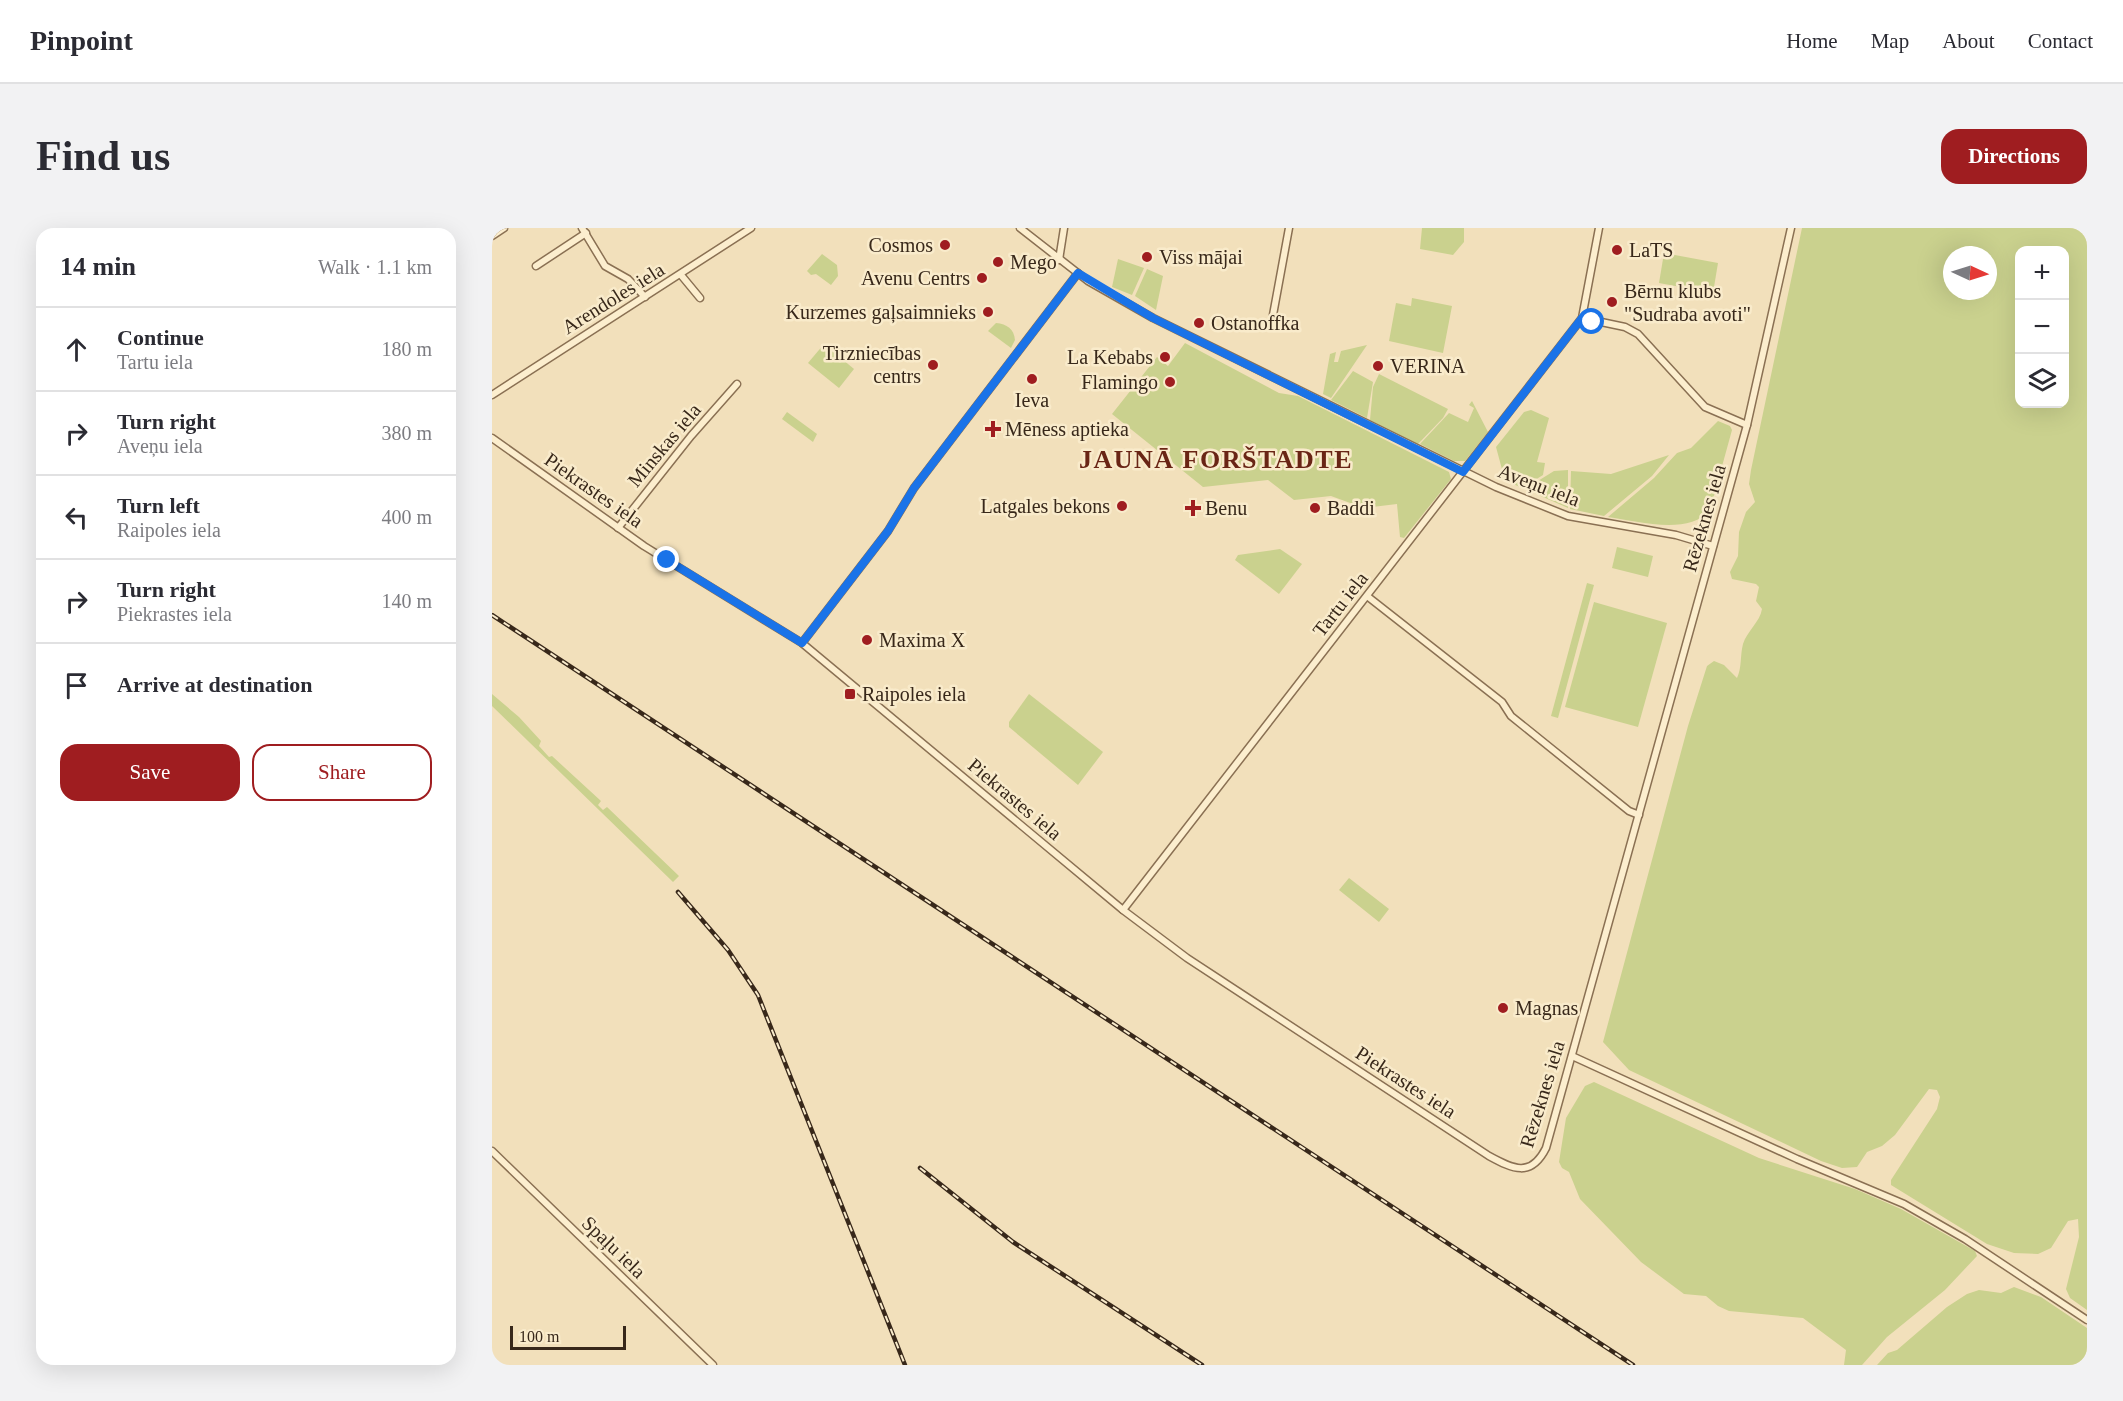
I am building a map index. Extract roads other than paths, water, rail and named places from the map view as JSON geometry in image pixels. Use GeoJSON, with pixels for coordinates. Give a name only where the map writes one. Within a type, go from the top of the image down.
{"type":"FeatureCollection","features":[{"type":"Feature","properties":{"kind":"street"},"geometry":{"type":"LineString","coordinates":[[492,236],[504,228]]}},
{"type":"Feature","properties":{"kind":"street","name":"Arendoles iela"},"geometry":{"type":"LineString","coordinates":[[492,396],[751,228]]}},
{"type":"Feature","properties":{"kind":"street","name":"Aveņu iela"},"geometry":{"type":"LineString","coordinates":[[1020,228],[1078,273],[1153,318],[1463,472],[1568,516],[1676,535],[1713,546]]}},
{"type":"Feature","properties":{"kind":"street"},"geometry":{"type":"LineString","coordinates":[[1059,260],[1064,228]]}},
{"type":"Feature","properties":{"kind":"street"},"geometry":{"type":"LineString","coordinates":[[1273,315],[1289,228]]}},
{"type":"Feature","properties":{"kind":"street"},"geometry":{"type":"LineString","coordinates":[[1599,228],[1582,318],[1625,327],[1638,334],[1705,407],[1747,425]]}},
{"type":"Feature","properties":{"kind":"street","name":"Rēzeknes iela"},"geometry":{"type":"LineString","coordinates":[[1526,1169],[1535,1164],[1546,1149],[1747,425],[1791,228]]}},
{"type":"Feature","properties":{"kind":"street"},"geometry":{"type":"LineString","coordinates":[[536,267],[584,231],[605,266],[628,279],[645,297]]}},
{"type":"Feature","properties":{"kind":"street"},"geometry":{"type":"LineString","coordinates":[[802,643],[888,531],[914,488],[1078,273]]}},
{"type":"Feature","properties":{"kind":"street"},"geometry":{"type":"LineString","coordinates":[[681,275],[700,298]]}},
{"type":"Feature","properties":{"kind":"street","name":"Tartu iela"},"geometry":{"type":"LineString","coordinates":[[1123,910],[1582,318]]}},
{"type":"Feature","properties":{"kind":"street","name":"Minskas iela"},"geometry":{"type":"LineString","coordinates":[[618,528],[691,436],[737,384]]}},
{"type":"Feature","properties":{"kind":"street","name":"Piekrastes iela"},"geometry":{"type":"LineString","coordinates":[[492,438],[618,528],[802,643],[1123,910],[1188,959],[1479,1150],[1503,1163],[1526,1169]]}},
{"type":"Feature","properties":{"kind":"street"},"geometry":{"type":"LineString","coordinates":[[1367,596],[1502,702],[1510,716],[1629,811],[1639,816]]}},
{"type":"Feature","properties":{"kind":"street"},"geometry":{"type":"LineString","coordinates":[[1572,1056],[1797,1159],[1904,1204],[1965,1239],[2087,1320]]}},
{"type":"Feature","properties":{"kind":"street","name":"Spaļu iela"},"geometry":{"type":"LineString","coordinates":[[492,1151],[713,1365]]}},
{"type":"Feature","properties":{"kind":"railway"},"geometry":{"type":"LineString","coordinates":[[492,615],[1633,1365]]}},
{"type":"Feature","properties":{"kind":"railway"},"geometry":{"type":"LineString","coordinates":[[678,892],[728,950],[758,995],[905,1365]]}},
{"type":"Feature","properties":{"kind":"railway"},"geometry":{"type":"LineString","coordinates":[[920,1168],[1013,1242],[1202,1365]]}},
{"type":"Feature","properties":{"kind":"place","name":"Cosmos"},"geometry":{"type":"Point","coordinates":[945,245]}},
{"type":"Feature","properties":{"kind":"place","name":"LaTS"},"geometry":{"type":"Point","coordinates":[1617,250]}},
{"type":"Feature","properties":{"kind":"place","name":"Viss mājai"},"geometry":{"type":"Point","coordinates":[1147,257]}},
{"type":"Feature","properties":{"kind":"place","name":"Mego"},"geometry":{"type":"Point","coordinates":[998,262]}},
{"type":"Feature","properties":{"kind":"place","name":"Avenu Centrs"},"geometry":{"type":"Point","coordinates":[982,278]}},
{"type":"Feature","properties":{"kind":"place","name":"Bērnu klubs \"Sudraba avoti\""},"geometry":{"type":"Point","coordinates":[1612,302]}},
{"type":"Feature","properties":{"kind":"place","name":"Kurzemes gaļsaimnieks"},"geometry":{"type":"Point","coordinates":[988,312]}},
{"type":"Feature","properties":{"kind":"place","name":"Ostanoffka"},"geometry":{"type":"Point","coordinates":[1199,323]}},
{"type":"Feature","properties":{"kind":"place","name":"La Kebabs"},"geometry":{"type":"Point","coordinates":[1165,357]}},
{"type":"Feature","properties":{"kind":"place","name":"Tirzniecības centrs"},"geometry":{"type":"Point","coordinates":[933,365]}},
{"type":"Feature","properties":{"kind":"place","name":"VERINA"},"geometry":{"type":"Point","coordinates":[1378,366]}},
{"type":"Feature","properties":{"kind":"place","name":"Ieva"},"geometry":{"type":"Point","coordinates":[1032,379]}},
{"type":"Feature","properties":{"kind":"place","name":"Flamingo"},"geometry":{"type":"Point","coordinates":[1170,382]}},
{"type":"Feature","properties":{"kind":"place","name":"Mēness aptieka"},"geometry":{"type":"Point","coordinates":[993,429]}},
{"type":"Feature","properties":{"kind":"place","name":"Latgales bekons"},"geometry":{"type":"Point","coordinates":[1122,506]}},
{"type":"Feature","properties":{"kind":"place","name":"Benu"},"geometry":{"type":"Point","coordinates":[1193,508]}},
{"type":"Feature","properties":{"kind":"place","name":"Baddi"},"geometry":{"type":"Point","coordinates":[1315,508]}},
{"type":"Feature","properties":{"kind":"place","name":"Maxima X"},"geometry":{"type":"Point","coordinates":[867,640]}},
{"type":"Feature","properties":{"kind":"place","name":"Raipoles iela"},"geometry":{"type":"Point","coordinates":[850,694]}},
{"type":"Feature","properties":{"kind":"place","name":"Magnas"},"geometry":{"type":"Point","coordinates":[1503,1008]}},
{"type":"Feature","properties":{"kind":"district","name":"JAUNĀ FORŠTADTE"},"geometry":{"type":"Point","coordinates":[1216,459]}}]}
